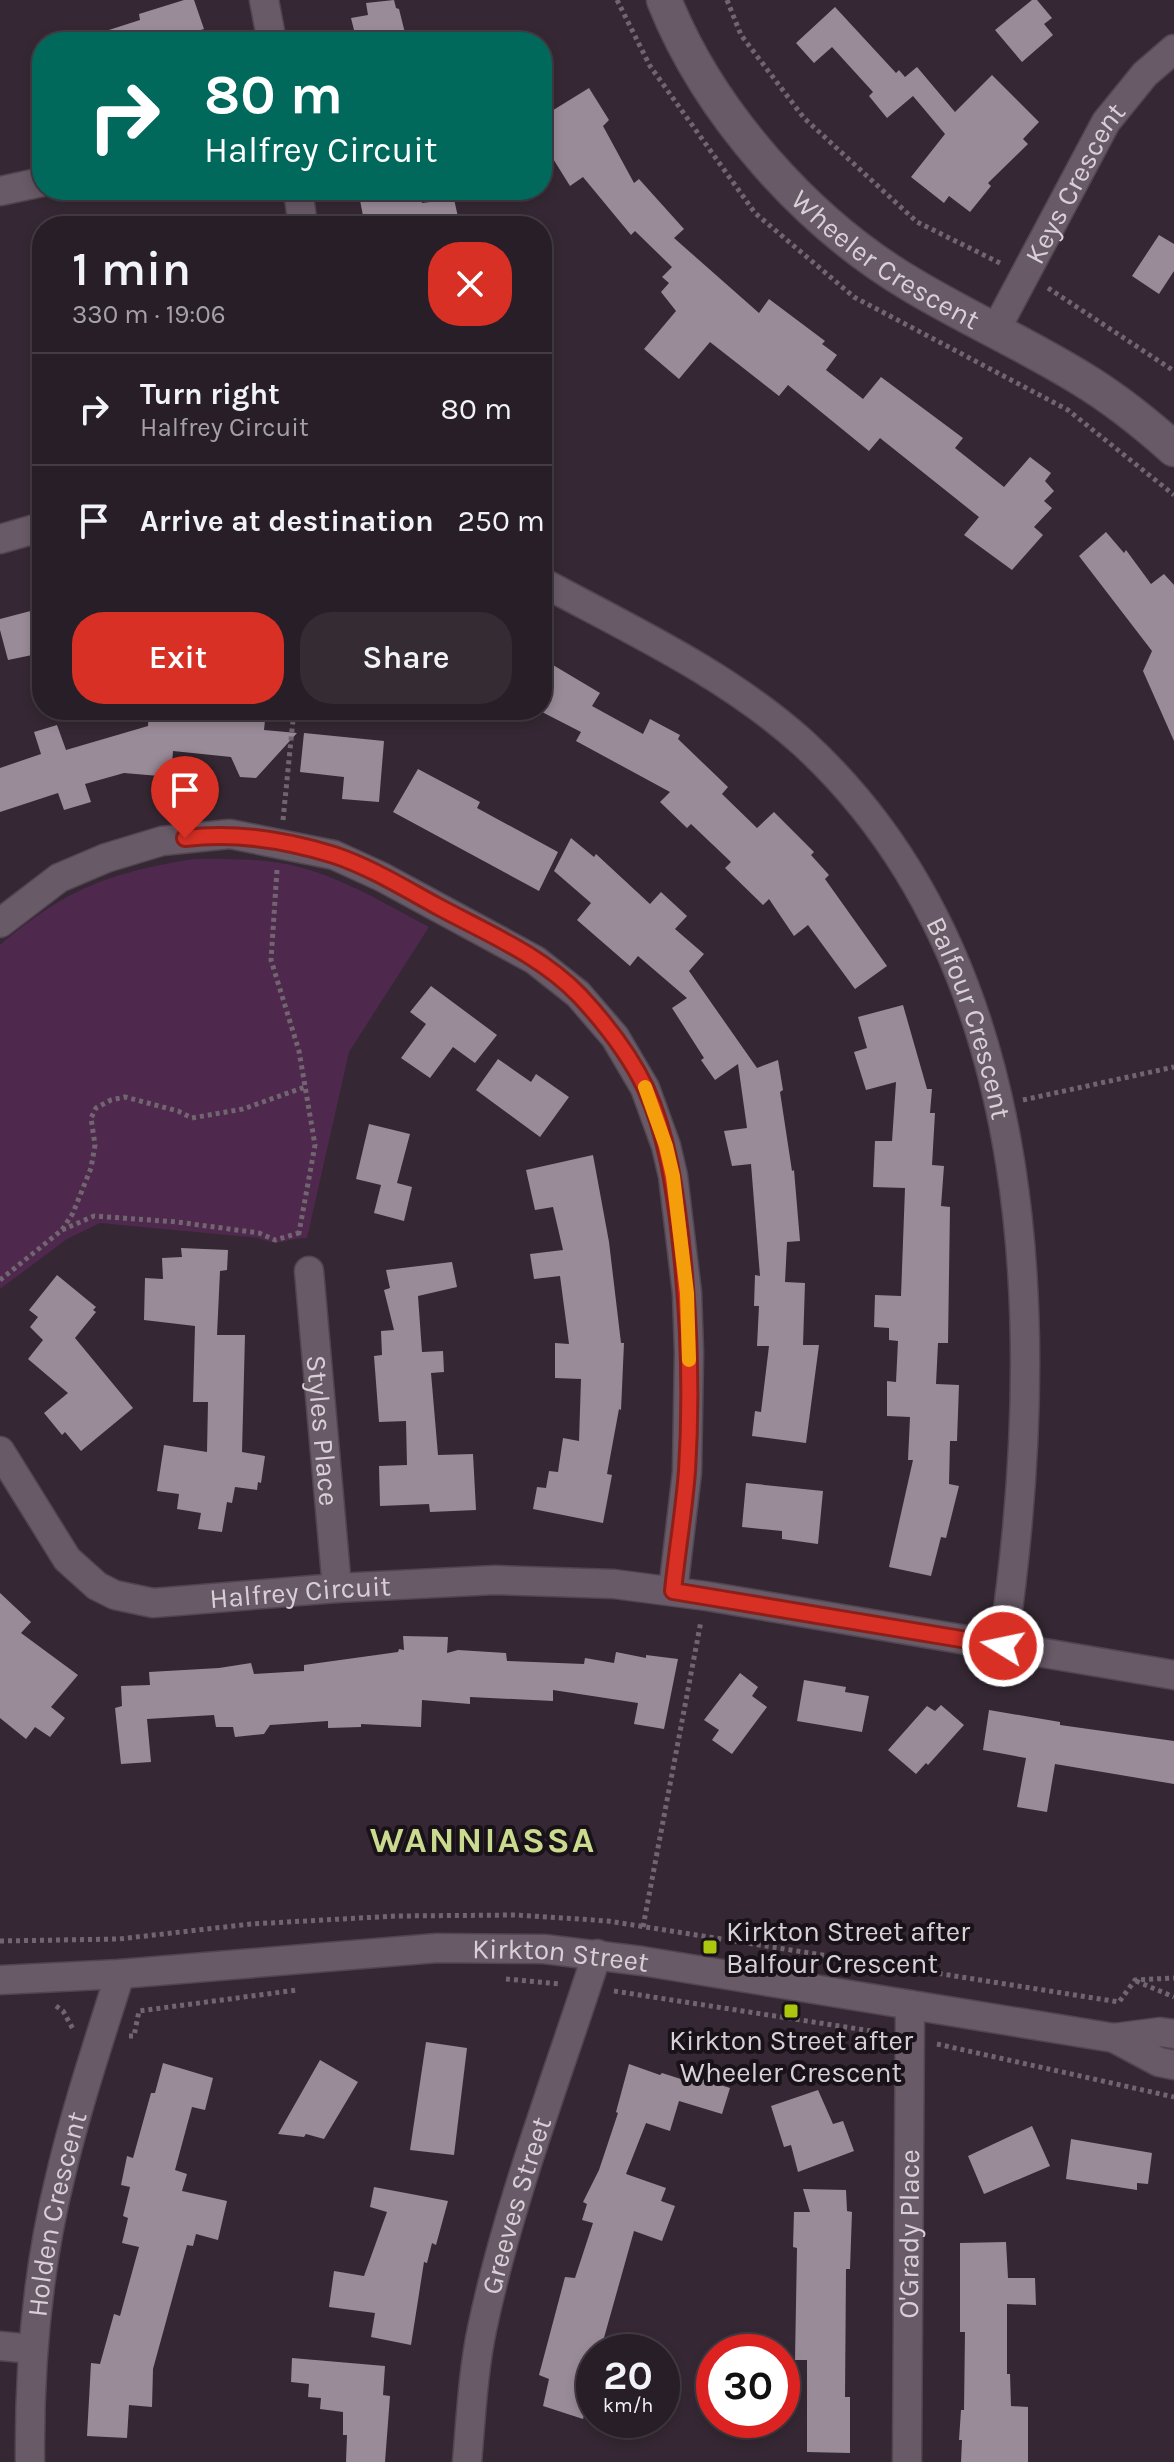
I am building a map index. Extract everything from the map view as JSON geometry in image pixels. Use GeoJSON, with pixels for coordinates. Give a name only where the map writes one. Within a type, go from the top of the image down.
{"type":"FeatureCollection","features":[{"type":"Feature","properties":{"kind":"street"},"geometry":{"type":"LineString","coordinates":[[264,0],[270,32]]}},
{"type":"Feature","properties":{"kind":"street","name":"Wheeler Crescent"},"geometry":{"type":"LineString","coordinates":[[664,0],[703,77],[747,139],[797,196],[863,252],[910,284],[1084,380],[1174,449]]}},
{"type":"Feature","properties":{"kind":"street","name":"Keys Crescent"},"geometry":{"type":"LineString","coordinates":[[995,331],[1106,122],[1145,74],[1174,49]]}},
{"type":"Feature","properties":{"kind":"street"},"geometry":{"type":"LineString","coordinates":[[0,191],[32,184]]}},
{"type":"Feature","properties":{"kind":"street"},"geometry":{"type":"LineString","coordinates":[[0,539],[32,530]]}},
{"type":"Feature","properties":{"kind":"street","name":"Balfour Crescent"},"geometry":{"type":"LineString","coordinates":[[552,587],[706,671],[772,716],[832,772],[885,838],[931,912],[967,992],[1000,1105],[1014,1187],[1024,1317],[1023,1448],[1013,1579],[1003,1646]]}},
{"type":"Feature","properties":{"kind":"street"},"geometry":{"type":"LineString","coordinates":[[0,923],[59,878],[129,850],[162,841],[230,834],[334,855],[382,877],[535,960],[578,994],[615,1037],[645,1088],[666,1146],[673,1176],[687,1293],[689,1352],[687,1472],[673,1591]]}},
{"type":"Feature","properties":{"kind":"street","name":"Styles Place"},"geometry":{"type":"LineString","coordinates":[[309,1271],[337,1588]]}},
{"type":"Feature","properties":{"kind":"street","name":"Halfrey Circuit"},"geometry":{"type":"LineString","coordinates":[[0,1451],[67,1559],[97,1586],[115,1595],[153,1603],[337,1588],[495,1580],[614,1584],[706,1596],[1174,1675]]}},
{"type":"Feature","properties":{"kind":"street","name":"Kirkton Street"},"geometry":{"type":"LineString","coordinates":[[0,1980],[120,1974],[437,1948],[544,1949],[597,1954],[1114,2038],[1160,2032],[1174,2034]]}},
{"type":"Feature","properties":{"kind":"street","name":"Greeves Street"},"geometry":{"type":"LineString","coordinates":[[467,2462],[474,2376],[482,2329],[505,2237],[597,1954]]}},
{"type":"Feature","properties":{"kind":"street","name":"Holden Crescent"},"geometry":{"type":"LineString","coordinates":[[30,2462],[32,2349],[59,2180],[89,2070],[120,1974]]}},
{"type":"Feature","properties":{"kind":"street","name":"O'Grady Place"},"geometry":{"type":"LineString","coordinates":[[907,2462],[910,2005]]}},
{"type":"Feature","properties":{"kind":"street","name":"Kirkton Street"},"geometry":{"type":"LineString","coordinates":[[1114,2038],[1159,2062],[1174,2065]]}},
{"type":"Feature","properties":{"kind":"street"},"geometry":{"type":"LineString","coordinates":[[0,2346],[32,2349]]}},
{"type":"Feature","properties":{"kind":"path"},"geometry":{"type":"LineString","coordinates":[[727,0],[741,35],[804,118],[917,222],[1025,276],[1174,371]]}},
{"type":"Feature","properties":{"kind":"path"},"geometry":{"type":"LineString","coordinates":[[980,365],[1068,410],[1174,495]]}},
{"type":"Feature","properties":{"kind":"path"},"geometry":{"type":"LineString","coordinates":[[0,1280],[62,1230],[94,1216],[177,1222],[259,1233],[275,1240],[299,1236],[315,1145],[299,1051],[271,960],[272,915],[293,720]]}},
{"type":"Feature","properties":{"kind":"path"},"geometry":{"type":"LineString","coordinates":[[1000,1105],[1174,1067]]}},
{"type":"Feature","properties":{"kind":"path"},"geometry":{"type":"LineString","coordinates":[[62,1230],[73,1213],[91,1168],[95,1145],[91,1118],[96,1108],[125,1097],[178,1111],[192,1118],[243,1109],[305,1087]]}},
{"type":"Feature","properties":{"kind":"path"},"geometry":{"type":"LineString","coordinates":[[643,1927],[706,1596]]}},
{"type":"Feature","properties":{"kind":"path"},"geometry":{"type":"LineString","coordinates":[[494,1978],[539,1982]]}},
{"type":"Feature","properties":{"kind":"path"},"geometry":{"type":"LineString","coordinates":[[1135,1980],[1174,1997]]}},
{"type":"Feature","properties":{"kind":"path"},"geometry":{"type":"LineString","coordinates":[[134,2036],[139,2011],[300,1990]]}},
{"type":"Feature","properties":{"kind":"path"},"geometry":{"type":"LineString","coordinates":[[613,1991],[885,2033]]}},
{"type":"Feature","properties":{"kind":"path"},"geometry":{"type":"LineString","coordinates":[[49,2001],[63,2011],[79,2040]]}},
{"type":"Feature","properties":{"kind":"path"},"geometry":{"type":"LineString","coordinates":[[946,2046],[1174,2097]]}},
{"type":"Feature","properties":{"kind":"shaded area"},"geometry":{"type":"Polygon","coordinates":[[[194,859],[234,859],[299,867],[349,885],[429,927],[349,1052],[307,1238],[273,1242],[100,1223],[67,1239],[0,1289],[0,945],[46,910],[90,886],[138,870],[194,859]]]}},
{"type":"Feature","properties":{"kind":"building"},"geometry":{"type":"Polygon","coordinates":[[[184,0],[194,0],[204,29],[194,32],[103,32],[140,20],[139,14],[184,0]]]}},
{"type":"Feature","properties":{"kind":"building"},"geometry":{"type":"Polygon","coordinates":[[[394,0],[405,32],[354,32],[351,18],[368,15],[366,3],[394,0]]]}},
{"type":"Feature","properties":{"kind":"building"},"geometry":{"type":"Polygon","coordinates":[[[1032,0],[1037,0],[1052,18],[1044,24],[1053,35],[1022,62],[995,30],[1032,0]]]}},
{"type":"Feature","properties":{"kind":"building"},"geometry":{"type":"Polygon","coordinates":[[[835,7],[896,73],[899,70],[905,77],[917,67],[955,112],[992,75],[1039,122],[1023,139],[1028,144],[988,183],[991,186],[970,212],[949,196],[944,203],[911,177],[945,134],[913,96],[887,118],[869,96],[873,92],[832,47],[814,63],[796,43],[835,7]]]}},
{"type":"Feature","properties":{"kind":"building"},"geometry":{"type":"Polygon","coordinates":[[[589,88],[609,120],[603,126],[634,183],[639,179],[684,229],[674,238],[759,313],[769,299],[825,341],[822,344],[837,355],[826,370],[863,399],[881,377],[963,438],[955,448],[1004,487],[1030,457],[1051,473],[1045,481],[1054,491],[1044,501],[1052,508],[1034,527],[1043,535],[1012,570],[964,535],[979,517],[880,438],[869,451],[788,385],[779,396],[710,342],[679,379],[644,349],[676,311],[661,292],[669,283],[662,277],[672,267],[635,231],[631,235],[583,177],[570,186],[552,157],[552,111],[589,88]]]}},
{"type":"Feature","properties":{"kind":"building"},"geometry":{"type":"Polygon","coordinates":[[[360,200],[421,200],[422,203],[454,200],[458,216],[363,216],[360,200]]]}},
{"type":"Feature","properties":{"kind":"building"},"geometry":{"type":"Polygon","coordinates":[[[1159,235],[1174,244],[1174,271],[1159,294],[1132,276],[1159,235]]]}},
{"type":"Feature","properties":{"kind":"building"},"geometry":{"type":"Polygon","coordinates":[[[1106,532],[1124,553],[1126,550],[1151,584],[1164,574],[1174,585],[1174,741],[1143,671],[1152,651],[1079,556],[1106,532]]]}},
{"type":"Feature","properties":{"kind":"building"},"geometry":{"type":"Polygon","coordinates":[[[32,611],[32,655],[8,660],[0,619],[32,611]]]}},
{"type":"Feature","properties":{"kind":"building"},"geometry":{"type":"Polygon","coordinates":[[[552,667],[600,693],[592,706],[643,734],[650,719],[680,735],[678,739],[728,787],[722,794],[757,828],[774,812],[814,852],[811,855],[829,875],[825,879],[887,966],[855,989],[808,925],[794,936],[769,899],[763,905],[725,868],[731,862],[691,824],[687,828],[660,802],[670,792],[576,741],[581,732],[552,717],[552,667]]]}},
{"type":"Feature","properties":{"kind":"building"},"geometry":{"type":"Polygon","coordinates":[[[148,720],[265,720],[264,730],[297,733],[256,778],[240,777],[231,757],[173,751],[171,777],[124,773],[85,784],[91,802],[64,810],[58,793],[0,812],[0,768],[41,754],[34,732],[57,725],[66,750],[148,726],[148,720]]]}},
{"type":"Feature","properties":{"kind":"building"},"geometry":{"type":"Polygon","coordinates":[[[304,733],[384,741],[379,802],[342,799],[344,777],[300,772],[304,733]]]}},
{"type":"Feature","properties":{"kind":"building"},"geometry":{"type":"Polygon","coordinates":[[[418,769],[480,802],[477,808],[558,852],[539,891],[393,812],[418,769]]]}},
{"type":"Feature","properties":{"kind":"building"},"geometry":{"type":"Polygon","coordinates":[[[571,838],[594,857],[596,854],[650,904],[661,892],[687,916],[675,929],[704,954],[689,971],[757,1068],[778,1060],[783,1090],[780,1092],[794,1170],[800,1241],[787,1242],[785,1282],[805,1283],[803,1345],[819,1345],[806,1443],[752,1436],[755,1411],[761,1412],[769,1346],[757,1346],[759,1306],[754,1306],[755,1275],[760,1276],[751,1164],[732,1166],[724,1131],[747,1128],[738,1064],[715,1080],[672,1008],[687,998],[638,956],[630,966],[577,920],[591,903],[554,871],[571,838]]]}},
{"type":"Feature","properties":{"kind":"building"},"geometry":{"type":"Polygon","coordinates":[[[431,986],[497,1035],[475,1063],[453,1047],[430,1078],[401,1058],[426,1024],[410,1012],[431,986]]]}},
{"type":"Feature","properties":{"kind":"building"},"geometry":{"type":"Polygon","coordinates":[[[903,1005],[927,1089],[932,1089],[930,1113],[935,1113],[932,1165],[944,1166],[941,1206],[950,1207],[948,1343],[938,1343],[936,1384],[959,1385],[957,1441],[950,1441],[949,1484],[959,1486],[946,1538],[941,1537],[931,1576],[889,1567],[913,1460],[908,1460],[910,1417],[887,1416],[887,1381],[896,1382],[898,1341],[889,1340],[889,1328],[874,1327],[875,1295],[901,1296],[905,1188],[873,1187],[875,1141],[892,1141],[896,1082],[866,1090],[854,1052],[867,1048],[858,1017],[903,1005]]]}},
{"type":"Feature","properties":{"kind":"building"},"geometry":{"type":"Polygon","coordinates":[[[498,1059],[531,1082],[536,1074],[569,1097],[540,1137],[476,1090],[498,1059]]]}},
{"type":"Feature","properties":{"kind":"building"},"geometry":{"type":"Polygon","coordinates":[[[369,1124],[410,1134],[397,1183],[412,1187],[404,1221],[374,1213],[381,1185],[356,1179],[369,1124]]]}},
{"type":"Feature","properties":{"kind":"building"},"geometry":{"type":"Polygon","coordinates":[[[593,1155],[609,1242],[621,1343],[624,1343],[621,1410],[607,1474],[612,1475],[603,1523],[533,1509],[537,1487],[546,1488],[549,1471],[558,1472],[563,1438],[579,1441],[581,1379],[555,1378],[555,1343],[569,1344],[560,1276],[534,1279],[530,1254],[563,1250],[553,1207],[535,1210],[526,1170],[593,1155]]]}},
{"type":"Feature","properties":{"kind":"building"},"geometry":{"type":"Polygon","coordinates":[[[181,1248],[228,1250],[227,1270],[220,1271],[217,1335],[245,1335],[242,1452],[265,1456],[257,1490],[235,1487],[232,1503],[227,1502],[222,1532],[198,1529],[201,1513],[177,1509],[179,1494],[157,1491],[164,1445],[207,1452],[208,1402],[193,1402],[195,1326],[144,1320],[145,1278],[163,1279],[162,1258],[182,1257],[181,1248]]]}},
{"type":"Feature","properties":{"kind":"building"},"geometry":{"type":"Polygon","coordinates":[[[452,1262],[457,1287],[418,1296],[422,1352],[443,1351],[444,1372],[431,1373],[438,1455],[473,1454],[476,1510],[430,1512],[429,1504],[380,1506],[379,1466],[407,1465],[406,1421],[379,1422],[374,1356],[382,1355],[381,1331],[394,1330],[384,1290],[390,1288],[386,1270],[452,1262]]]}},
{"type":"Feature","properties":{"kind":"building"},"geometry":{"type":"Polygon","coordinates":[[[57,1275],[96,1307],[93,1310],[96,1312],[75,1338],[133,1408],[81,1451],[65,1432],[62,1435],[44,1413],[68,1393],[28,1359],[43,1340],[30,1327],[38,1317],[29,1310],[57,1275]]]}},
{"type":"Feature","properties":{"kind":"building"},"geometry":{"type":"Polygon","coordinates":[[[746,1483],[823,1491],[818,1544],[782,1539],[782,1531],[742,1527],[746,1483]]]}},
{"type":"Feature","properties":{"kind":"building"},"geometry":{"type":"Polygon","coordinates":[[[0,1593],[31,1622],[21,1633],[78,1675],[51,1707],[65,1718],[50,1737],[35,1727],[26,1739],[0,1718],[0,1593]]]}},
{"type":"Feature","properties":{"kind":"building"},"geometry":{"type":"Polygon","coordinates":[[[403,1636],[448,1637],[447,1653],[458,1650],[506,1653],[507,1661],[584,1664],[585,1658],[614,1663],[616,1652],[646,1658],[646,1655],[678,1659],[664,1729],[634,1724],[638,1703],[553,1690],[553,1701],[470,1697],[470,1704],[422,1700],[421,1727],[361,1724],[361,1727],[328,1728],[328,1721],[270,1725],[264,1734],[235,1737],[233,1727],[216,1727],[214,1715],[147,1719],[151,1762],[121,1764],[115,1708],[122,1706],[121,1686],[150,1685],[149,1672],[251,1663],[254,1674],[304,1671],[304,1665],[404,1650],[403,1636]]]}},
{"type":"Feature","properties":{"kind":"building"},"geometry":{"type":"Polygon","coordinates":[[[740,1673],[758,1687],[752,1696],[767,1707],[732,1754],[712,1740],[719,1730],[704,1720],[740,1673]]]}},
{"type":"Feature","properties":{"kind":"building"},"geometry":{"type":"Polygon","coordinates":[[[804,1680],[846,1687],[845,1692],[869,1696],[862,1732],[797,1721],[804,1680]]]}},
{"type":"Feature","properties":{"kind":"building"},"geometry":{"type":"Polygon","coordinates":[[[941,1705],[964,1725],[916,1774],[888,1750],[927,1706],[935,1711],[941,1705]]]}},
{"type":"Feature","properties":{"kind":"building"},"geometry":{"type":"Polygon","coordinates":[[[989,1710],[1060,1722],[1060,1725],[1174,1741],[1174,1784],[1055,1764],[1047,1812],[1017,1807],[1026,1758],[983,1750],[989,1710]]]}},
{"type":"Feature","properties":{"kind":"building"},"geometry":{"type":"Polygon","coordinates":[[[426,2042],[467,2048],[454,2155],[410,2150],[426,2042]]]}},
{"type":"Feature","properties":{"kind":"building"},"geometry":{"type":"Polygon","coordinates":[[[320,2060],[358,2082],[324,2139],[306,2134],[304,2137],[278,2134],[320,2060]]]}},
{"type":"Feature","properties":{"kind":"building"},"geometry":{"type":"Polygon","coordinates":[[[163,2063],[213,2078],[205,2110],[192,2107],[175,2170],[187,2174],[182,2191],[227,2201],[218,2240],[196,2234],[193,2246],[187,2245],[153,2369],[152,2407],[129,2405],[127,2438],[87,2436],[91,2363],[100,2364],[114,2314],[120,2316],[139,2247],[122,2243],[128,2218],[123,2216],[130,2187],[121,2185],[127,2156],[133,2158],[151,2093],[155,2093],[163,2063]]]}},
{"type":"Feature","properties":{"kind":"building"},"geometry":{"type":"Polygon","coordinates":[[[629,2064],[660,2075],[687,2081],[689,2075],[730,2088],[722,2114],[679,2101],[670,2131],[646,2123],[626,2174],[666,2188],[661,2201],[675,2206],[662,2241],[634,2231],[605,2334],[576,2334],[576,2417],[543,2406],[549,2379],[539,2375],[565,2277],[575,2278],[593,2223],[582,2220],[587,2204],[583,2202],[599,2170],[629,2064]]]}},
{"type":"Feature","properties":{"kind":"building"},"geometry":{"type":"Polygon","coordinates":[[[818,2090],[833,2124],[843,2121],[854,2151],[798,2172],[791,2145],[784,2147],[771,2106],[818,2090]]]}},
{"type":"Feature","properties":{"kind":"building"},"geometry":{"type":"Polygon","coordinates":[[[1032,2126],[1050,2166],[984,2194],[968,2156],[1032,2126]]]}},
{"type":"Feature","properties":{"kind":"building"},"geometry":{"type":"Polygon","coordinates":[[[1071,2139],[1152,2153],[1148,2184],[1137,2183],[1137,2190],[1066,2179],[1071,2139]]]}},
{"type":"Feature","properties":{"kind":"building"},"geometry":{"type":"Polygon","coordinates":[[[374,2187],[448,2201],[436,2245],[432,2243],[427,2263],[424,2262],[411,2345],[371,2337],[375,2313],[329,2307],[334,2271],[364,2276],[387,2212],[370,2207],[374,2187]]]}},
{"type":"Feature","properties":{"kind":"building"},"geometry":{"type":"Polygon","coordinates":[[[803,2189],[846,2190],[847,2211],[852,2212],[850,2269],[846,2269],[845,2397],[850,2397],[850,2453],[807,2452],[807,2360],[800,2360],[800,2334],[795,2334],[797,2248],[793,2247],[794,2212],[810,2212],[803,2189]]]}},
{"type":"Feature","properties":{"kind":"building"},"geometry":{"type":"Polygon","coordinates":[[[1006,2242],[1008,2278],[1035,2278],[1036,2305],[1007,2304],[1007,2374],[1010,2374],[1011,2406],[1028,2407],[1028,2462],[961,2462],[962,2440],[959,2440],[961,2410],[964,2410],[965,2332],[960,2332],[960,2243],[1006,2242]]]}},
{"type":"Feature","properties":{"kind":"building"},"geometry":{"type":"Polygon","coordinates":[[[292,2358],[385,2366],[383,2395],[390,2396],[385,2462],[346,2462],[347,2435],[343,2435],[343,2412],[320,2409],[321,2398],[308,2397],[309,2384],[291,2382],[292,2358]]]}},
{"type":"Feature","properties":{"kind":"slow traffic"},"geometry":{"type":"LineString","coordinates":[[645,1087],[673,1176],[687,1293],[689,1360]]}},
{"type":"Feature","properties":{"kind":"place","name":"Kirkton Street after Balfour Crescent"},"geometry":{"type":"Point","coordinates":[710,1947]}},
{"type":"Feature","properties":{"kind":"place","name":"Kirkton Street after Wheeler Crescent"},"geometry":{"type":"Point","coordinates":[791,2011]}},
{"type":"Feature","properties":{"kind":"district","name":"WANNIASSA"},"geometry":{"type":"Point","coordinates":[483,1840]}},
{"type":"Feature","properties":{"kind":"route"},"geometry":{"type":"LineString","coordinates":[[185,838],[230,834],[281,843],[334,855],[382,877],[535,960],[578,994],[615,1037],[645,1088],[666,1146],[673,1176],[687,1293],[687,1472],[673,1591],[1003,1646]]}}]}
